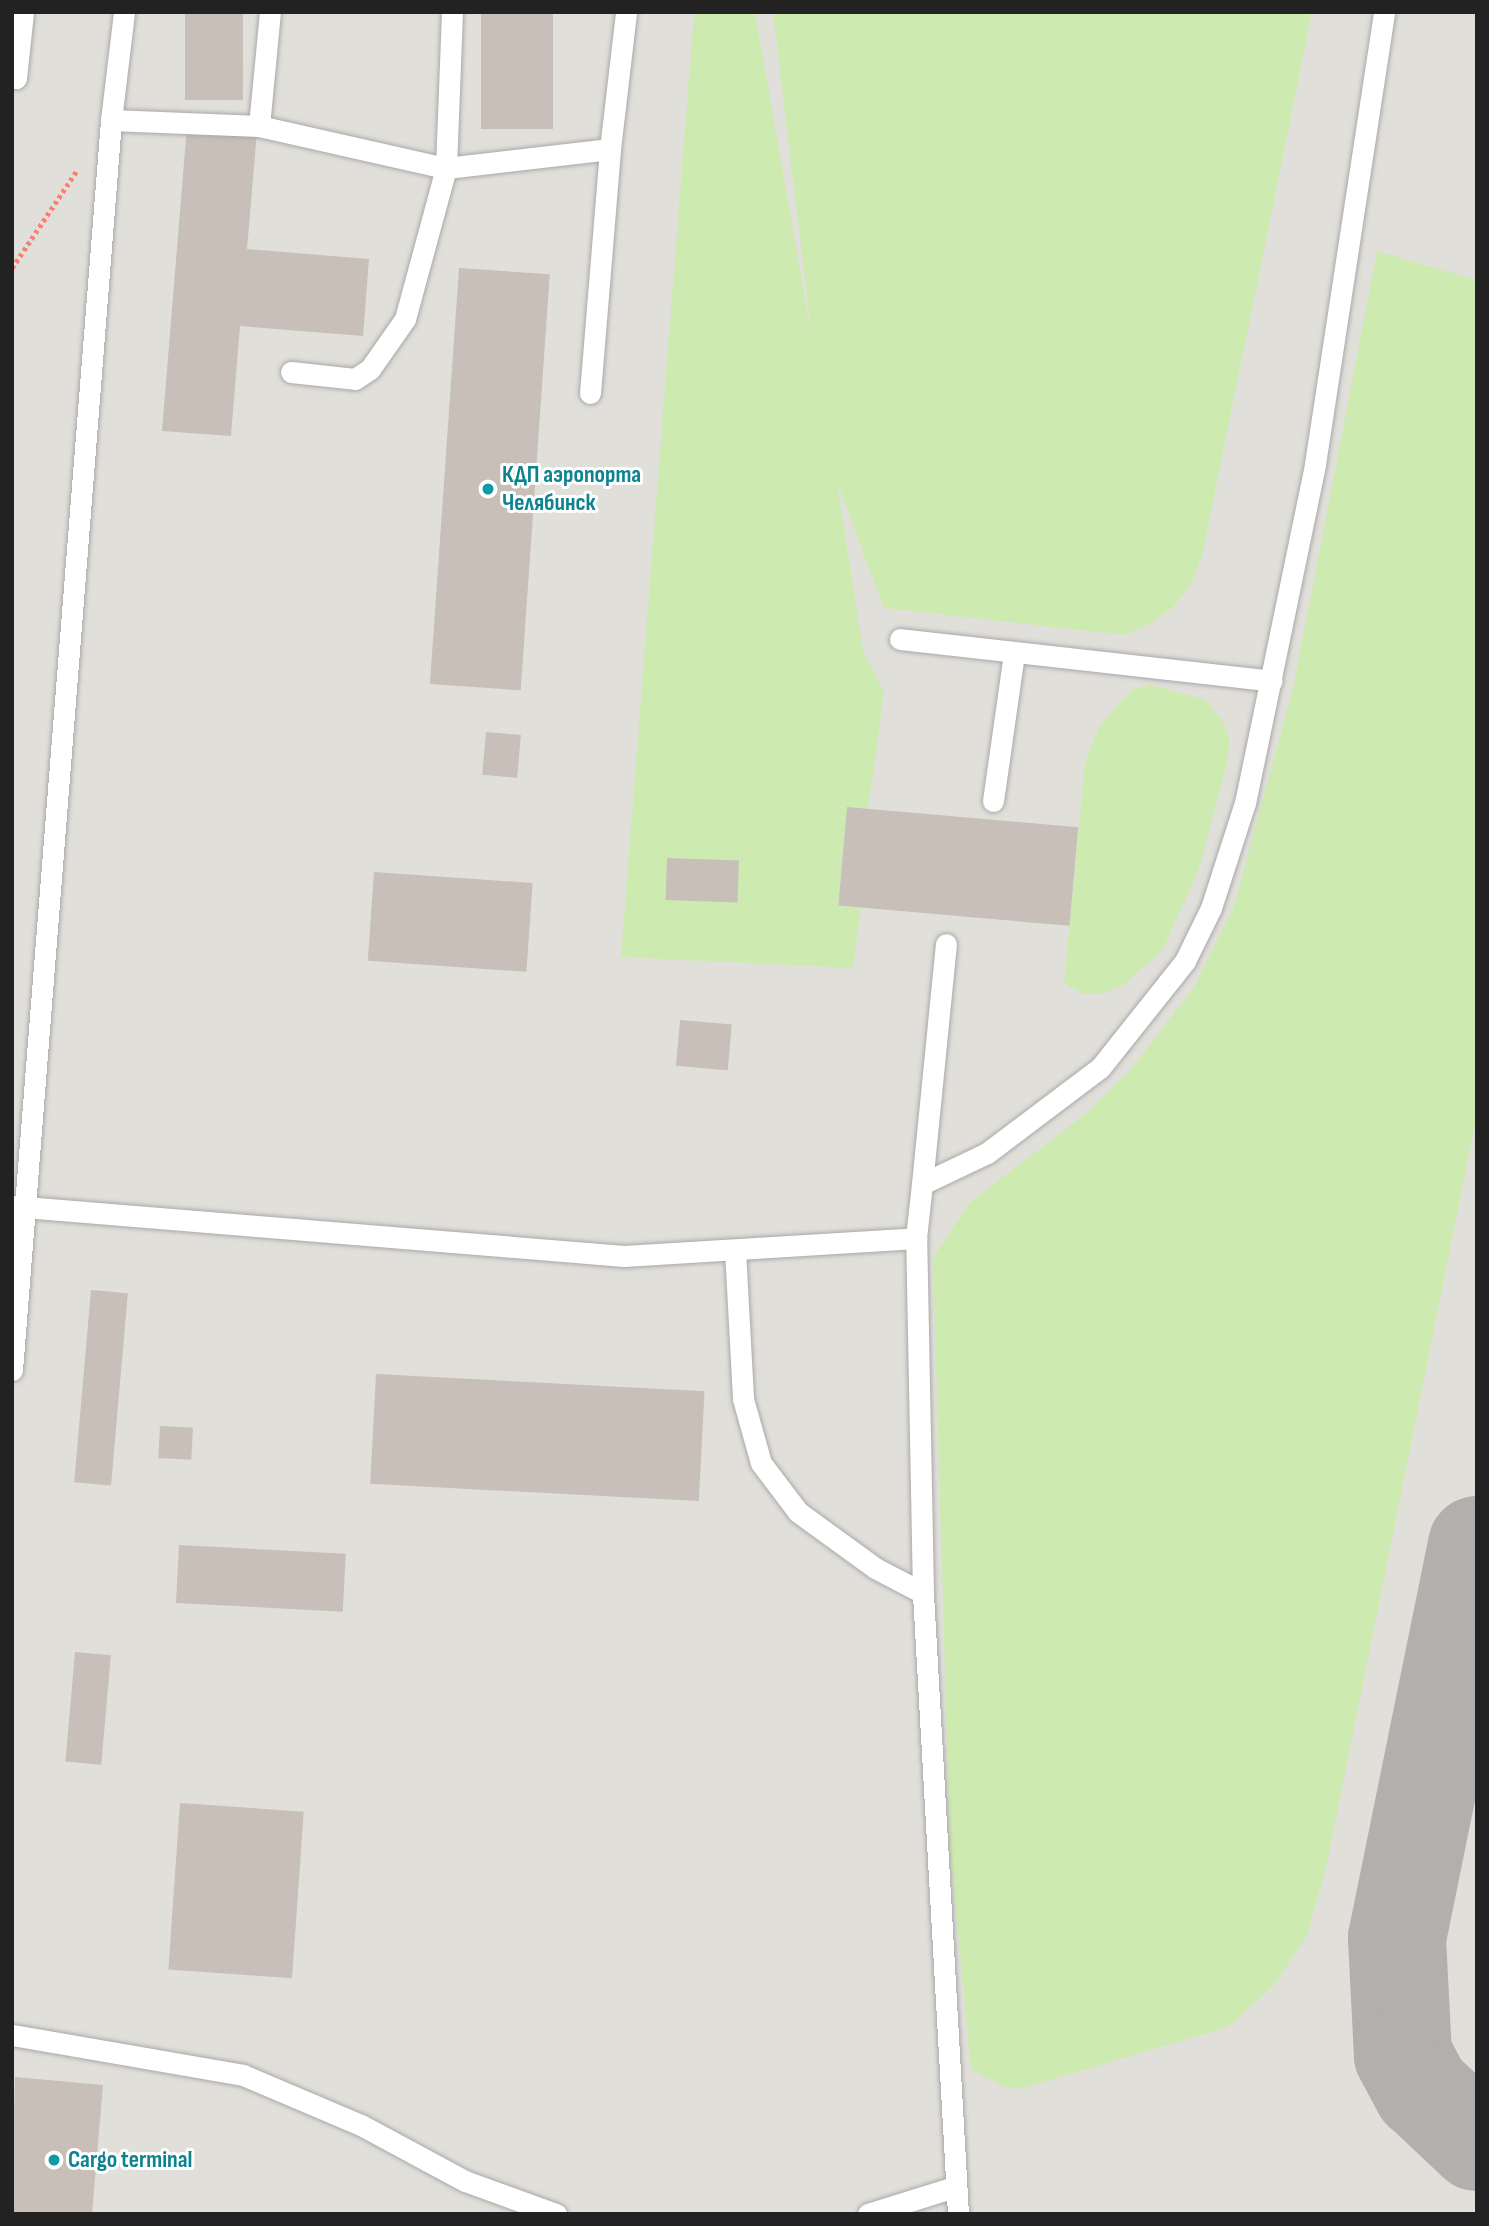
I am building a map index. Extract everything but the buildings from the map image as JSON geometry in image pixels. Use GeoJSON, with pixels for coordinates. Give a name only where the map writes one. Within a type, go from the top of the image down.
{"type":"FeatureCollection","features":[{"type":"Feature","properties":{"kind":"lane"},"geometry":{"type":"LineString","coordinates":[[12,77],[16,78],[23,12]]}},
{"type":"Feature","properties":{"kind":"lane"},"geometry":{"type":"LineString","coordinates":[[12,1370],[17,1206],[111,120],[124,12]]}},
{"type":"Feature","properties":{"kind":"lane"},"geometry":{"type":"LineString","coordinates":[[259,127],[270,12]]}},
{"type":"Feature","properties":{"kind":"lane"},"geometry":{"type":"LineString","coordinates":[[291,372],[355,379],[370,369],[405,319],[446,168],[452,12]]}},
{"type":"Feature","properties":{"kind":"lane"},"geometry":{"type":"LineString","coordinates":[[590,393],[610,149],[626,12]]}},
{"type":"Feature","properties":{"kind":"lane"},"geometry":{"type":"LineString","coordinates":[[922,1184],[987,1153],[1100,1068],[1185,961],[1230,856],[1272,681],[1315,464],[1384,12]]}},
{"type":"Feature","properties":{"kind":"lane"},"geometry":{"type":"LineString","coordinates":[[111,120],[259,127],[446,168],[610,149]]}},
{"type":"Feature","properties":{"kind":"lane"},"geometry":{"type":"LineString","coordinates":[[900,639],[1272,681]]}},
{"type":"Feature","properties":{"kind":"lane"},"geometry":{"type":"LineString","coordinates":[[993,801],[1014,653]]}},
{"type":"Feature","properties":{"kind":"lane"},"geometry":{"type":"LineString","coordinates":[[946,944],[916,1238],[923,1593],[954,2187],[958,2214]]}},
{"type":"Feature","properties":{"kind":"lane"},"geometry":{"type":"LineString","coordinates":[[17,1206],[624,1256],[916,1238]]}},
{"type":"Feature","properties":{"kind":"lane"},"geometry":{"type":"LineString","coordinates":[[735,1250],[743,1399],[761,1463],[798,1512],[875,1568],[923,1593]]}},
{"type":"Feature","properties":{"kind":"lane"},"geometry":{"type":"LineString","coordinates":[[12,2035],[243,2076],[362,2125],[465,2181],[556,2214]]}},
{"type":"Feature","properties":{"kind":"lane"},"geometry":{"type":"LineString","coordinates":[[869,2214],[954,2187]]}},
{"type":"Feature","properties":{"kind":"path"},"geometry":{"type":"LineString","coordinates":[[12,268],[81,164]]}},
{"type":"Feature","properties":{"kind":"shaded area"},"geometry":{"type":"Polygon","coordinates":[[[12,12],[1477,12],[1477,2214],[12,2214],[12,12]]]}},
{"type":"Feature","properties":{"kind":"green space"},"geometry":{"type":"Polygon","coordinates":[[[694,12],[755,12],[812,339],[773,12],[1312,12],[1202,556],[1190,586],[1173,607],[1150,624],[1124,635],[884,608],[837,482],[863,650],[884,692],[868,809],[847,808],[838,906],[861,908],[853,968],[621,957],[694,12]]]}},
{"type":"Feature","properties":{"kind":"green space"},"geometry":{"type":"Polygon","coordinates":[[[1377,251],[1477,280],[1477,1114],[1327,1863],[1307,1935],[1276,1983],[1228,2027],[1023,2088],[1007,2088],[971,2070],[950,1846],[933,1258],[969,1203],[1085,1114],[1130,1071],[1194,987],[1234,906],[1294,684],[1377,251]]]}},
{"type":"Feature","properties":{"kind":"green space"},"geometry":{"type":"Polygon","coordinates":[[[1151,685],[1205,700],[1221,718],[1229,737],[1228,760],[1198,872],[1162,951],[1123,985],[1102,994],[1083,994],[1064,983],[1085,763],[1100,725],[1132,689],[1151,685]]]}},
{"type":"Feature","properties":{"kind":"taxiway"},"geometry":{"type":"LineString","coordinates":[[1477,1545],[1397,1938],[1403,2055],[1422,2090],[1477,2142]]}},
{"type":"Feature","properties":{"kind":"place","name":"КДП аэропорта Челябинск"},"geometry":{"type":"Point","coordinates":[488,489]}},
{"type":"Feature","properties":{"kind":"place","name":"Cargo terminal"},"geometry":{"type":"Point","coordinates":[54,2160]}}]}
